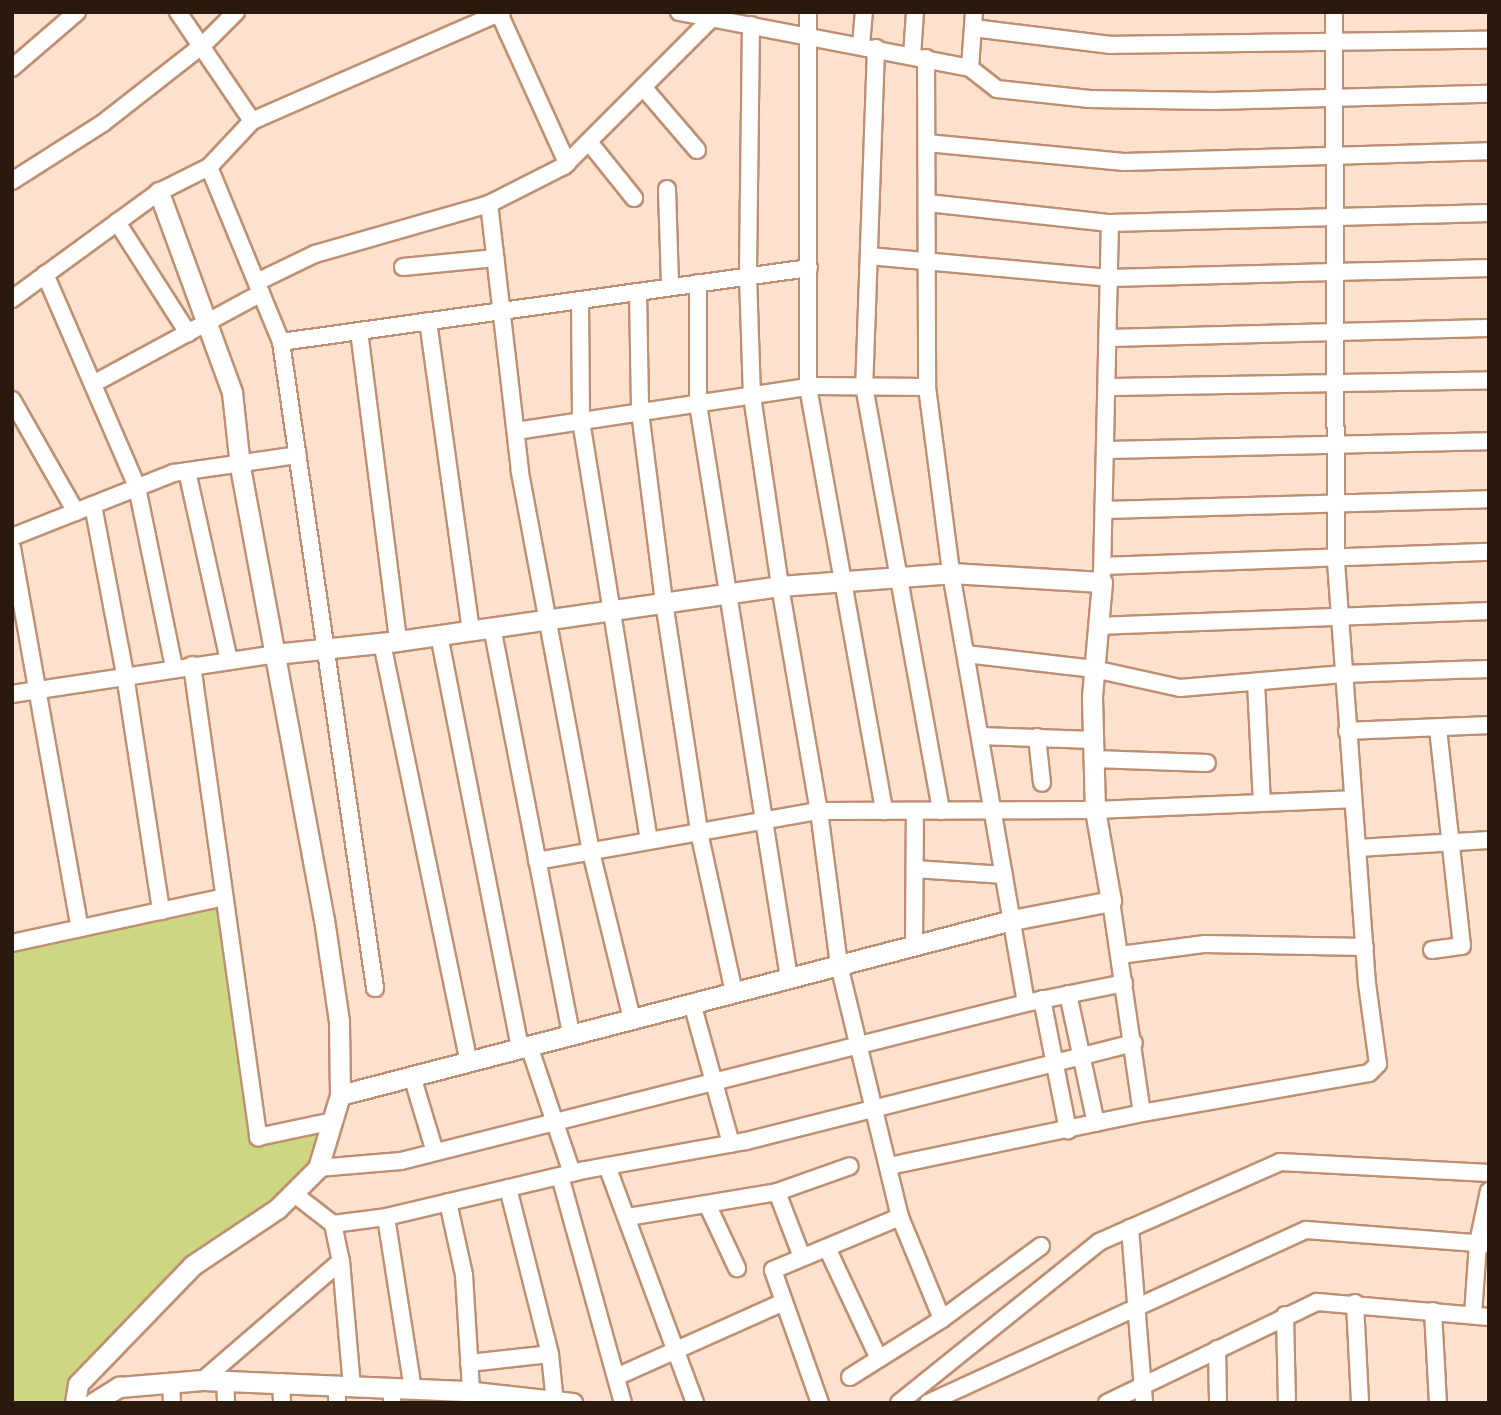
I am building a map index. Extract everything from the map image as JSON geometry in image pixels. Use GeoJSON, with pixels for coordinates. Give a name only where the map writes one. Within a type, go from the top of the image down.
{"type":"FeatureCollection","features":[{"type":"Feature","properties":{"kind":"street"},"geometry":{"type":"LineString","coordinates":[[12,68],[77,12]]}},
{"type":"Feature","properties":{"kind":"street"},"geometry":{"type":"LineString","coordinates":[[178,12],[203,44],[252,121]]}},
{"type":"Feature","properties":{"kind":"street"},"geometry":{"type":"LineString","coordinates":[[12,181],[103,123],[203,44],[236,12]]}},
{"type":"Feature","properties":{"kind":"street"},"geometry":{"type":"LineString","coordinates":[[808,12],[807,387],[840,581],[884,811]]}},
{"type":"Feature","properties":{"kind":"street"},"geometry":{"type":"LineString","coordinates":[[864,12],[869,46],[869,256],[864,386],[941,811]]}},
{"type":"Feature","properties":{"kind":"street"},"geometry":{"type":"LineString","coordinates":[[915,12],[927,143],[926,387],[951,573],[1012,919],[1034,1001],[1057,1063],[1068,1130]]}},
{"type":"Feature","properties":{"kind":"street"},"geometry":{"type":"LineString","coordinates":[[889,1166],[1142,1113],[1375,1069],[1346,731],[1336,559],[1332,332],[1334,12]]}},
{"type":"Feature","properties":{"kind":"street"},"geometry":{"type":"LineString","coordinates":[[12,299],[159,192],[209,167],[252,121],[500,13],[567,163]]}},
{"type":"Feature","properties":{"kind":"street"},"geometry":{"type":"LineString","coordinates":[[684,13],[711,19],[747,20],[970,68],[997,89],[1089,99],[1489,94]]}},
{"type":"Feature","properties":{"kind":"street"},"geometry":{"type":"LineString","coordinates":[[93,384],[209,321],[315,254],[489,204],[567,163],[711,19]]}},
{"type":"Feature","properties":{"kind":"street"},"geometry":{"type":"LineString","coordinates":[[747,20],[748,276],[752,396],[780,586],[819,811],[839,965],[900,1217],[942,1319]]}},
{"type":"Feature","properties":{"kind":"street"},"geometry":{"type":"LineString","coordinates":[[970,68],[974,20],[1111,45],[1489,40]]}},
{"type":"Feature","properties":{"kind":"street"},"geometry":{"type":"LineString","coordinates":[[643,86],[697,150]]}},
{"type":"Feature","properties":{"kind":"street"},"geometry":{"type":"LineString","coordinates":[[589,142],[634,198]]}},
{"type":"Feature","properties":{"kind":"street"},"geometry":{"type":"LineString","coordinates":[[927,143],[1124,162],[1489,152]]}},
{"type":"Feature","properties":{"kind":"street"},"geometry":{"type":"LineString","coordinates":[[209,167],[281,342],[375,988]]}},
{"type":"Feature","properties":{"kind":"street"},"geometry":{"type":"LineString","coordinates":[[667,189],[670,287]]}},
{"type":"Feature","properties":{"kind":"street"},"geometry":{"type":"LineString","coordinates":[[75,1403],[78,1384],[193,1265],[277,1209],[318,1168],[340,1095],[339,1021],[240,466],[232,392],[209,321],[159,192]]}},
{"type":"Feature","properties":{"kind":"street"},"geometry":{"type":"LineString","coordinates":[[928,203],[1110,223],[1489,213]]}},
{"type":"Feature","properties":{"kind":"street"},"geometry":{"type":"LineString","coordinates":[[489,204],[516,431],[591,852],[632,1018]]}},
{"type":"Feature","properties":{"kind":"street"},"geometry":{"type":"LineString","coordinates":[[117,222],[188,333]]}},
{"type":"Feature","properties":{"kind":"street"},"geometry":{"type":"LineString","coordinates":[[1110,223],[1102,574],[1094,669],[1093,740],[1096,810],[1134,1043],[1142,1113]]}},
{"type":"Feature","properties":{"kind":"street"},"geometry":{"type":"LineString","coordinates":[[869,256],[1109,278],[1489,268]]}},
{"type":"Feature","properties":{"kind":"street"},"geometry":{"type":"LineString","coordinates":[[404,267],[496,258]]}},
{"type":"Feature","properties":{"kind":"street"},"geometry":{"type":"LineString","coordinates":[[281,342],[809,268]]}},
{"type":"Feature","properties":{"kind":"street"},"geometry":{"type":"LineString","coordinates":[[46,274],[137,487],[174,667]]}},
{"type":"Feature","properties":{"kind":"street"},"geometry":{"type":"LineString","coordinates":[[698,284],[698,404],[761,821],[789,978]]}},
{"type":"Feature","properties":{"kind":"street"},"geometry":{"type":"LineString","coordinates":[[638,292],[640,412],[664,602],[699,832],[734,992]]}},
{"type":"Feature","properties":{"kind":"street"},"geometry":{"type":"LineString","coordinates":[[580,300],[581,421],[649,841]]}},
{"type":"Feature","properties":{"kind":"street"},"geometry":{"type":"LineString","coordinates":[[428,321],[471,630]]}},
{"type":"Feature","properties":{"kind":"street"},"geometry":{"type":"LineString","coordinates":[[1108,338],[1489,328]]}},
{"type":"Feature","properties":{"kind":"street"},"geometry":{"type":"LineString","coordinates":[[359,331],[390,642],[468,1062]]}},
{"type":"Feature","properties":{"kind":"street"},"geometry":{"type":"LineString","coordinates":[[1107,387],[1489,380]]}},
{"type":"Feature","properties":{"kind":"street"},"geometry":{"type":"LineString","coordinates":[[516,431],[807,387],[926,387]]}},
{"type":"Feature","properties":{"kind":"street"},"geometry":{"type":"LineString","coordinates":[[12,401],[76,512]]}},
{"type":"Feature","properties":{"kind":"street"},"geometry":{"type":"LineString","coordinates":[[1105,450],[1489,441]]}},
{"type":"Feature","properties":{"kind":"street"},"geometry":{"type":"LineString","coordinates":[[12,537],[137,487],[187,471],[240,466],[298,455]]}},
{"type":"Feature","properties":{"kind":"street"},"geometry":{"type":"LineString","coordinates":[[187,471],[229,660]]}},
{"type":"Feature","properties":{"kind":"street"},"geometry":{"type":"LineString","coordinates":[[1104,510],[1489,499]]}},
{"type":"Feature","properties":{"kind":"street"},"geometry":{"type":"LineString","coordinates":[[93,505],[125,675],[161,911]]}},
{"type":"Feature","properties":{"kind":"street"},"geometry":{"type":"LineString","coordinates":[[12,548],[80,928]]}},
{"type":"Feature","properties":{"kind":"street"},"geometry":{"type":"LineString","coordinates":[[12,694],[174,667],[390,642],[780,586],[951,573],[1102,574],[1489,552]]}},
{"type":"Feature","properties":{"kind":"street"},"geometry":{"type":"LineString","coordinates":[[1098,626],[1489,611]]}},
{"type":"Feature","properties":{"kind":"street"},"geometry":{"type":"LineString","coordinates":[[492,627],[571,1035]]}},
{"type":"Feature","properties":{"kind":"street"},"geometry":{"type":"LineString","coordinates":[[439,635],[524,1047],[555,1122],[622,1403]]}},
{"type":"Feature","properties":{"kind":"street"},"geometry":{"type":"LineString","coordinates":[[966,654],[1094,669],[1180,688],[1343,674],[1489,669]]}},
{"type":"Feature","properties":{"kind":"street"},"geometry":{"type":"LineString","coordinates":[[191,665],[258,1137],[333,1121]]}},
{"type":"Feature","properties":{"kind":"street"},"geometry":{"type":"LineString","coordinates":[[1256,682],[1262,803]]}},
{"type":"Feature","properties":{"kind":"street"},"geometry":{"type":"LineString","coordinates":[[1346,731],[1489,725]]}},
{"type":"Feature","properties":{"kind":"street"},"geometry":{"type":"LineString","coordinates":[[1432,950],[1462,946],[1453,842],[1438,729]]}},
{"type":"Feature","properties":{"kind":"street"},"geometry":{"type":"LineString","coordinates":[[980,736],[1093,740]]}},
{"type":"Feature","properties":{"kind":"street"},"geometry":{"type":"LineString","coordinates":[[1037,737],[1042,783]]}},
{"type":"Feature","properties":{"kind":"street"},"geometry":{"type":"LineString","coordinates":[[1094,760],[1207,763]]}},
{"type":"Feature","properties":{"kind":"street"},"geometry":{"type":"LineString","coordinates":[[537,861],[819,811],[1096,810],[1353,799]]}},
{"type":"Feature","properties":{"kind":"street"},"geometry":{"type":"LineString","coordinates":[[914,945],[915,811]]}},
{"type":"Feature","properties":{"kind":"street"},"geometry":{"type":"LineString","coordinates":[[1358,848],[1489,840]]}},
{"type":"Feature","properties":{"kind":"street"},"geometry":{"type":"LineString","coordinates":[[915,869],[1004,874]]}},
{"type":"Feature","properties":{"kind":"street"},"geometry":{"type":"LineString","coordinates":[[12,943],[224,897]]}},
{"type":"Feature","properties":{"kind":"street"},"geometry":{"type":"LineString","coordinates":[[340,1095],[1012,919],[1111,901]]}},
{"type":"Feature","properties":{"kind":"street"},"geometry":{"type":"LineString","coordinates":[[1119,955],[1205,944],[1365,947]]}},
{"type":"Feature","properties":{"kind":"street"},"geometry":{"type":"LineString","coordinates":[[318,1168],[401,1161],[1034,1001],[1124,983]]}},
{"type":"Feature","properties":{"kind":"street"},"geometry":{"type":"LineString","coordinates":[[1068,994],[1096,1124]]}},
{"type":"Feature","properties":{"kind":"street"},"geometry":{"type":"LineString","coordinates":[[692,1003],[731,1144]]}},
{"type":"Feature","properties":{"kind":"street"},"geometry":{"type":"LineString","coordinates":[[333,1224],[386,1217],[566,1174],[731,1144],[1134,1043]]}},
{"type":"Feature","properties":{"kind":"street"},"geometry":{"type":"LineString","coordinates":[[412,1076],[435,1152]]}},
{"type":"Feature","properties":{"kind":"street"},"geometry":{"type":"LineString","coordinates":[[899,1403],[1098,1242],[1280,1162],[1489,1173]]}},
{"type":"Feature","properties":{"kind":"street"},"geometry":{"type":"LineString","coordinates":[[607,1166],[695,1403]]}},
{"type":"Feature","properties":{"kind":"street"},"geometry":{"type":"LineString","coordinates":[[628,1217],[777,1192],[850,1166]]}},
{"type":"Feature","properties":{"kind":"street"},"geometry":{"type":"LineString","coordinates":[[203,1380],[281,1382],[392,1395],[413,1389],[445,1396],[471,1391],[505,1399],[560,1402],[508,1188]]}},
{"type":"Feature","properties":{"kind":"street"},"geometry":{"type":"LineString","coordinates":[[1107,1403],[1285,1315],[1317,1302],[1355,1303],[1481,1316],[1483,1244],[1489,1191]]}},
{"type":"Feature","properties":{"kind":"street"},"geometry":{"type":"LineString","coordinates":[[777,1192],[802,1257]]}},
{"type":"Feature","properties":{"kind":"street"},"geometry":{"type":"LineString","coordinates":[[293,1193],[333,1224],[341,1261],[342,1391]]}},
{"type":"Feature","properties":{"kind":"street"},"geometry":{"type":"LineString","coordinates":[[448,1202],[464,1275],[471,1391]]}},
{"type":"Feature","properties":{"kind":"street"},"geometry":{"type":"LineString","coordinates":[[707,1204],[737,1268]]}},
{"type":"Feature","properties":{"kind":"street"},"geometry":{"type":"LineString","coordinates":[[386,1217],[413,1389]]}},
{"type":"Feature","properties":{"kind":"street"},"geometry":{"type":"LineString","coordinates":[[820,1403],[773,1270],[802,1257],[828,1250],[900,1217]]}},
{"type":"Feature","properties":{"kind":"street"},"geometry":{"type":"LineString","coordinates":[[1130,1228],[1144,1403]]}},
{"type":"Feature","properties":{"kind":"street"},"geometry":{"type":"LineString","coordinates":[[928,1403],[1306,1230],[1483,1244]]}},
{"type":"Feature","properties":{"kind":"street"},"geometry":{"type":"LineString","coordinates":[[850,1377],[942,1319],[1041,1246]]}},
{"type":"Feature","properties":{"kind":"street"},"geometry":{"type":"LineString","coordinates":[[828,1250],[879,1359]]}},
{"type":"Feature","properties":{"kind":"street"},"geometry":{"type":"LineString","coordinates":[[93,1403],[114,1397],[171,1393],[203,1380],[341,1261]]}},
{"type":"Feature","properties":{"kind":"street"},"geometry":{"type":"LineString","coordinates":[[616,1377],[784,1302]]}},
{"type":"Feature","properties":{"kind":"street"},"geometry":{"type":"LineString","coordinates":[[1355,1303],[1360,1403]]}},
{"type":"Feature","properties":{"kind":"street"},"geometry":{"type":"LineString","coordinates":[[1433,1311],[1438,1403]]}},
{"type":"Feature","properties":{"kind":"street"},"geometry":{"type":"LineString","coordinates":[[1285,1315],[1287,1403]]}},
{"type":"Feature","properties":{"kind":"street"},"geometry":{"type":"LineString","coordinates":[[1217,1349],[1218,1403]]}},
{"type":"Feature","properties":{"kind":"street"},"geometry":{"type":"LineString","coordinates":[[469,1363],[550,1354]]}},
{"type":"Feature","properties":{"kind":"street"},"geometry":{"type":"LineString","coordinates":[[225,1381],[226,1403]]}},
{"type":"Feature","properties":{"kind":"street"},"geometry":{"type":"LineString","coordinates":[[281,1382],[282,1403]]}},
{"type":"Feature","properties":{"kind":"green space"},"geometry":{"type":"Polygon","coordinates":[[[224,897],[257,1137],[332,1121],[317,1168],[192,1265],[74,1403],[12,1403],[12,943],[224,897]]]}}]}
